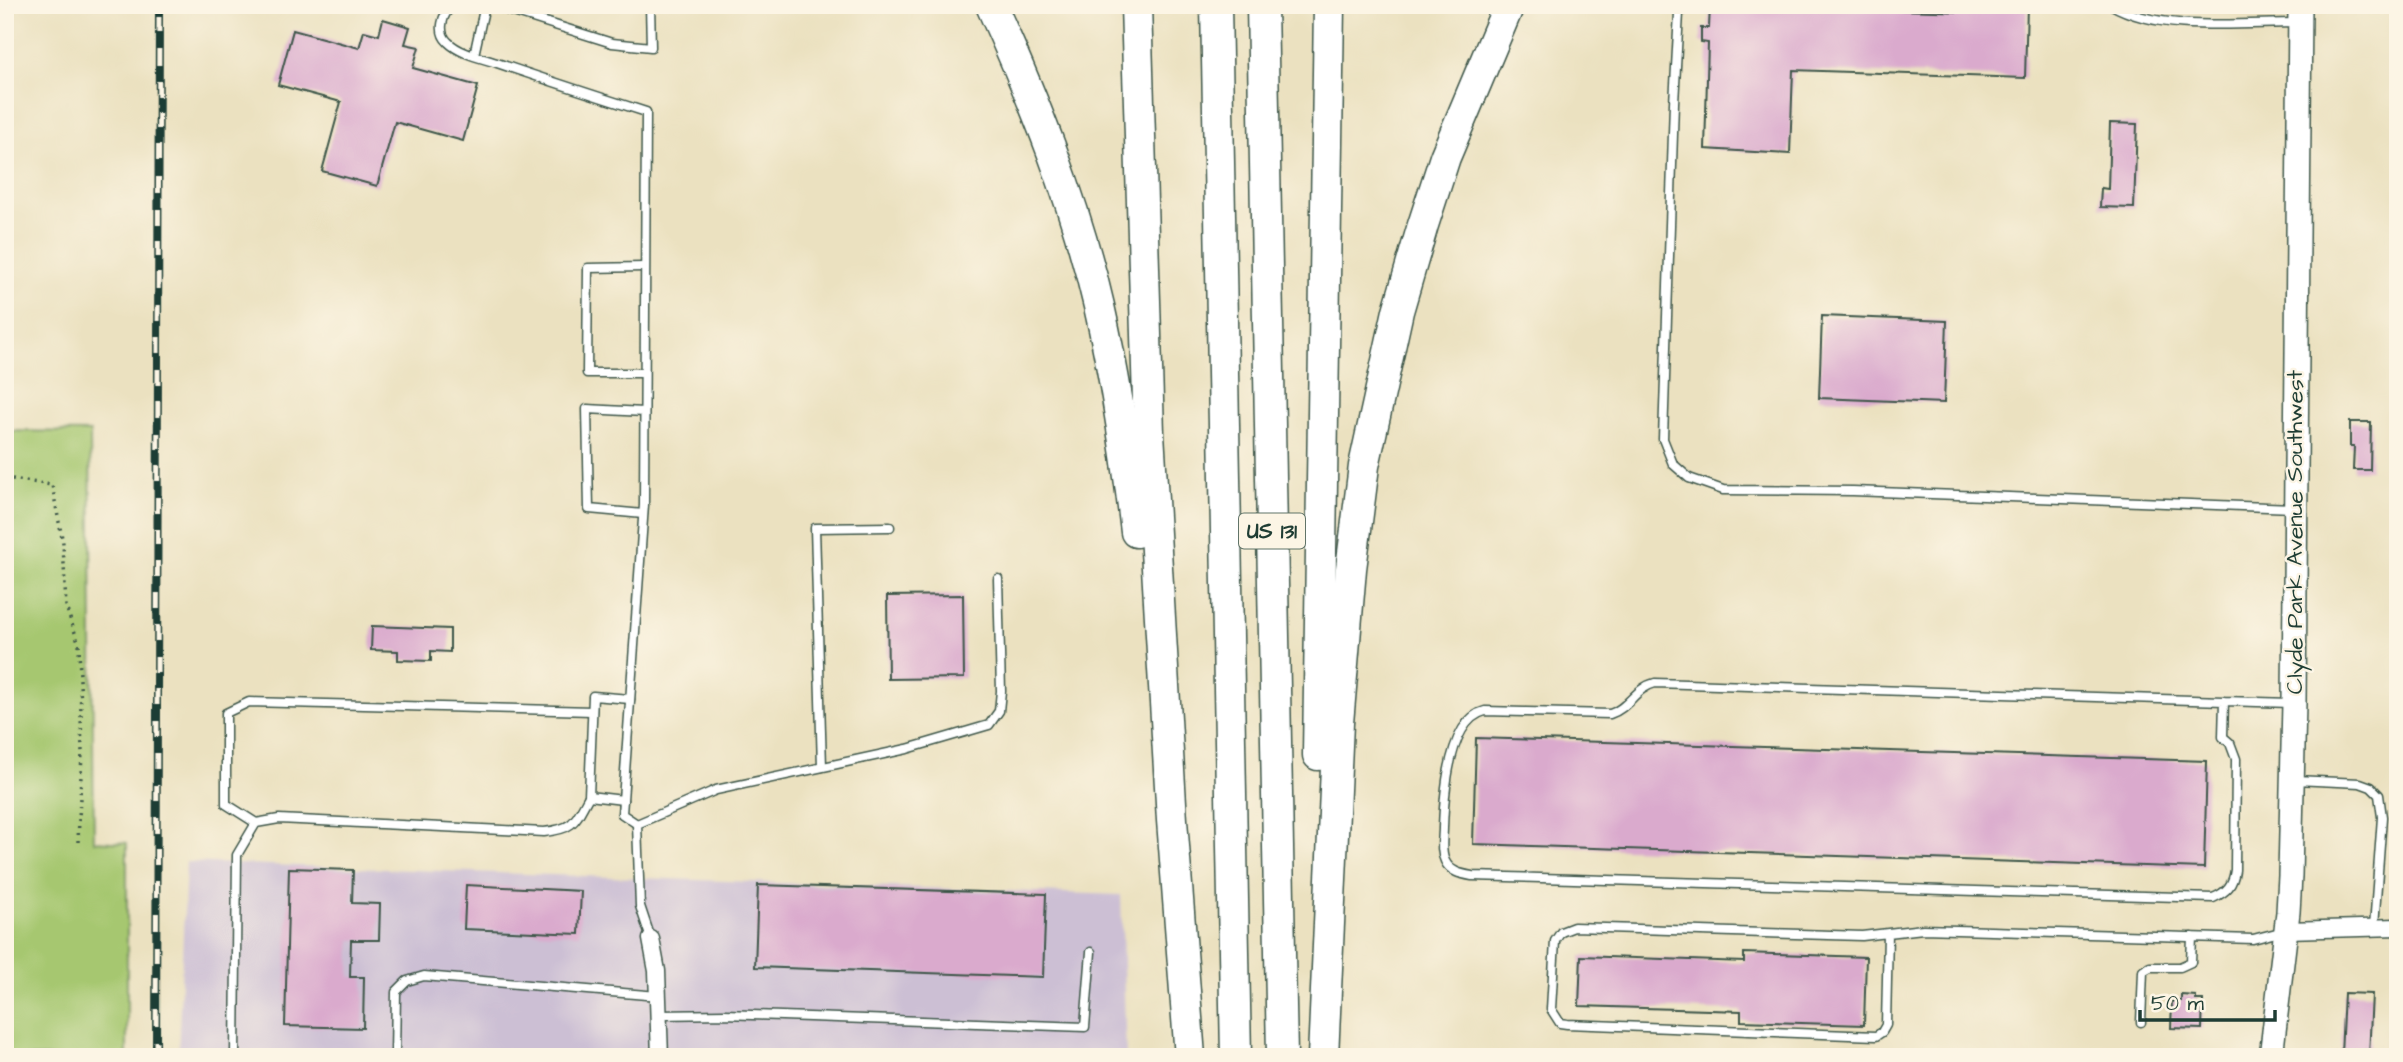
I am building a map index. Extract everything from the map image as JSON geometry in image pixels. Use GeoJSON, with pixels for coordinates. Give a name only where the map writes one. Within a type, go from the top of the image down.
{"type":"FeatureCollection","features":[{"type":"Feature","properties":{"kind":"highway"},"geometry":{"type":"LineString","coordinates":[[991,5],[1020,69],[1053,155],[1099,304],[1118,395],[1130,476],[1172,820]]}},
{"type":"Feature","properties":{"kind":"highway"},"geometry":{"type":"LineString","coordinates":[[1136,5],[1145,340],[1172,820],[1190,1057]]}},
{"type":"Feature","properties":{"kind":"highway","name":"US 131"},"geometry":{"type":"LineString","coordinates":[[1216,5],[1236,1057]]}},
{"type":"Feature","properties":{"kind":"highway","name":"US 131"},"geometry":{"type":"LineString","coordinates":[[1262,5],[1282,1057]]}},
{"type":"Feature","properties":{"kind":"highway"},"geometry":{"type":"LineString","coordinates":[[1321,1057],[1318,684],[1329,5]]}},
{"type":"Feature","properties":{"kind":"highway"},"geometry":{"type":"LineString","coordinates":[[1321,1057],[1338,723],[1351,569],[1364,466],[1398,311],[1423,225],[1445,157],[1509,5]]}},
{"type":"Feature","properties":{"kind":"main road","name":"Clyde Park Avenue Southwest"},"geometry":{"type":"LineString","coordinates":[[2271,1057],[2286,930],[2292,780],[2300,14]]}},
{"type":"Feature","properties":{"kind":"street"},"geometry":{"type":"LineString","coordinates":[[2286,930],[2398,927]]}},
{"type":"Feature","properties":{"kind":"street"},"geometry":{"type":"LineString","coordinates":[[651,939],[658,996],[660,1057]]}},
{"type":"Feature","properties":{"kind":"lane"},"geometry":{"type":"LineString","coordinates":[[453,5],[444,14],[442,26],[444,37],[450,44],[474,55],[646,112],[643,514],[622,814],[636,824]]}},
{"type":"Feature","properties":{"kind":"lane"},"geometry":{"type":"LineString","coordinates":[[474,55],[485,5]]}},
{"type":"Feature","properties":{"kind":"lane"},"geometry":{"type":"LineString","coordinates":[[491,5],[612,43],[651,47],[650,5]]}},
{"type":"Feature","properties":{"kind":"lane"},"geometry":{"type":"LineString","coordinates":[[1682,5],[1679,13],[1674,103],[1663,439],[1673,464],[1689,478],[1723,490],[1853,491],[2296,508]]}},
{"type":"Feature","properties":{"kind":"lane"},"geometry":{"type":"LineString","coordinates":[[2112,5],[2124,12],[2177,24],[2300,14]]}},
{"type":"Feature","properties":{"kind":"lane"},"geometry":{"type":"LineString","coordinates":[[644,373],[587,373],[588,268],[645,267]]}},
{"type":"Feature","properties":{"kind":"lane"},"geometry":{"type":"LineString","coordinates":[[643,514],[589,509],[587,409],[644,412]]}},
{"type":"Feature","properties":{"kind":"lane"},"geometry":{"type":"LineString","coordinates":[[822,767],[815,528],[890,527]]}},
{"type":"Feature","properties":{"kind":"lane"},"geometry":{"type":"LineString","coordinates":[[636,824],[716,790],[906,749],[989,725],[999,711],[1001,691],[998,579]]}},
{"type":"Feature","properties":{"kind":"lane"},"geometry":{"type":"LineString","coordinates":[[2224,701],[2223,737],[2234,749],[2236,759],[2235,870],[2231,886],[2213,898],[1472,876],[1453,871],[1444,857],[1444,797],[1455,746],[1472,718],[1485,711],[1610,714],[1623,709],[1641,689],[1655,684],[2294,703]]}},
{"type":"Feature","properties":{"kind":"lane"},"geometry":{"type":"LineString","coordinates":[[592,711],[248,702],[226,713],[226,804],[256,823],[279,819],[564,830],[574,824],[589,796],[593,696],[630,699]]}},
{"type":"Feature","properties":{"kind":"lane"},"geometry":{"type":"LineString","coordinates":[[2292,780],[2360,783],[2379,795],[2382,817],[2374,928]]}},
{"type":"Feature","properties":{"kind":"lane"},"geometry":{"type":"LineString","coordinates":[[589,796],[623,800]]}},
{"type":"Feature","properties":{"kind":"lane"},"geometry":{"type":"LineString","coordinates":[[236,1057],[237,855],[256,823]]}},
{"type":"Feature","properties":{"kind":"lane"},"geometry":{"type":"LineString","coordinates":[[636,824],[640,906],[651,939]]}},
{"type":"Feature","properties":{"kind":"lane"},"geometry":{"type":"LineString","coordinates":[[1888,933],[1886,1025],[1876,1036],[1567,1024],[1556,1019],[1551,1009],[1555,941],[1561,932],[1574,927],[1862,936],[1888,933],[1923,929],[2253,939],[2286,930]]}},
{"type":"Feature","properties":{"kind":"lane"},"geometry":{"type":"LineString","coordinates":[[2141,1022],[2143,971],[2150,967],[2180,967],[2191,961],[2192,937]]}},
{"type":"Feature","properties":{"kind":"lane"},"geometry":{"type":"LineString","coordinates":[[659,1015],[725,1014],[1085,1027],[1091,952]]}},
{"type":"Feature","properties":{"kind":"lane"},"geometry":{"type":"LineString","coordinates":[[395,1057],[396,992],[407,981],[424,976],[658,996]]}},
{"type":"Feature","properties":{"kind":"path"},"geometry":{"type":"LineString","coordinates":[[5,478],[52,485],[63,543],[66,607],[79,644],[82,753],[78,842]]}},
{"type":"Feature","properties":{"kind":"shaded area"},"geometry":{"type":"Polygon","coordinates":[[[186,862],[1121,895],[1126,1057],[178,1057],[186,862]]]}},
{"type":"Feature","properties":{"kind":"green space"},"geometry":{"type":"Polygon","coordinates":[[[5,431],[90,432],[94,841],[127,843],[127,1057],[5,1057],[5,431]]]}},
{"type":"Feature","properties":{"kind":"building"},"geometry":{"type":"Polygon","coordinates":[[[1710,5],[1970,12],[1970,5],[2027,5],[2025,78],[1793,70],[1790,154],[1705,149],[1708,43],[1701,42],[1701,28],[1709,28],[1710,5]]]}},
{"type":"Feature","properties":{"kind":"building"},"geometry":{"type":"Polygon","coordinates":[[[383,19],[410,27],[405,44],[419,47],[413,68],[478,86],[463,141],[395,122],[377,186],[322,171],[341,102],[278,85],[293,30],[359,48],[364,31],[379,35],[383,19]]]}},
{"type":"Feature","properties":{"kind":"building"},"geometry":{"type":"Polygon","coordinates":[[[2110,123],[2137,124],[2134,208],[2100,207],[2101,188],[2108,189],[2110,123]]]}},
{"type":"Feature","properties":{"kind":"building"},"geometry":{"type":"Polygon","coordinates":[[[1822,316],[1947,321],[1944,403],[1819,398],[1822,316]]]}},
{"type":"Feature","properties":{"kind":"building"},"geometry":{"type":"Polygon","coordinates":[[[2350,422],[2371,422],[2370,470],[2353,470],[2354,446],[2350,446],[2350,422]]]}},
{"type":"Feature","properties":{"kind":"building"},"geometry":{"type":"Polygon","coordinates":[[[963,595],[964,678],[888,679],[887,596],[963,595]]]}},
{"type":"Feature","properties":{"kind":"building"},"geometry":{"type":"Polygon","coordinates":[[[372,626],[450,629],[450,652],[431,651],[431,661],[398,660],[398,651],[371,650],[372,626]]]}},
{"type":"Feature","properties":{"kind":"building"},"geometry":{"type":"Polygon","coordinates":[[[1476,738],[2207,761],[2204,868],[1473,844],[1476,738]]]}},
{"type":"Feature","properties":{"kind":"building"},"geometry":{"type":"Polygon","coordinates":[[[289,868],[353,870],[352,903],[380,904],[379,940],[351,940],[350,977],[364,977],[363,1028],[285,1026],[289,868]]]}},
{"type":"Feature","properties":{"kind":"building"},"geometry":{"type":"Polygon","coordinates":[[[466,885],[581,891],[579,934],[464,929],[466,885]]]}},
{"type":"Feature","properties":{"kind":"building"},"geometry":{"type":"Polygon","coordinates":[[[758,885],[1046,894],[1043,977],[755,967],[758,885]]]}},
{"type":"Feature","properties":{"kind":"building"},"geometry":{"type":"Polygon","coordinates":[[[1744,953],[1866,957],[1864,1025],[1741,1021],[1741,1011],[1579,1006],[1581,956],[1744,962],[1744,953]]]}},
{"type":"Feature","properties":{"kind":"building"},"geometry":{"type":"Polygon","coordinates":[[[2344,993],[2372,994],[2369,1056],[2341,1054],[2344,993]]]}},
{"type":"Feature","properties":{"kind":"building"},"geometry":{"type":"Polygon","coordinates":[[[2181,995],[2196,996],[2196,1000],[2203,1000],[2202,1029],[2171,1028],[2172,1001],[2181,1001],[2181,995]]]}},
{"type":"Feature","properties":{"kind":"railway"},"geometry":{"type":"LineString","coordinates":[[156,1057],[159,5]]}}]}
